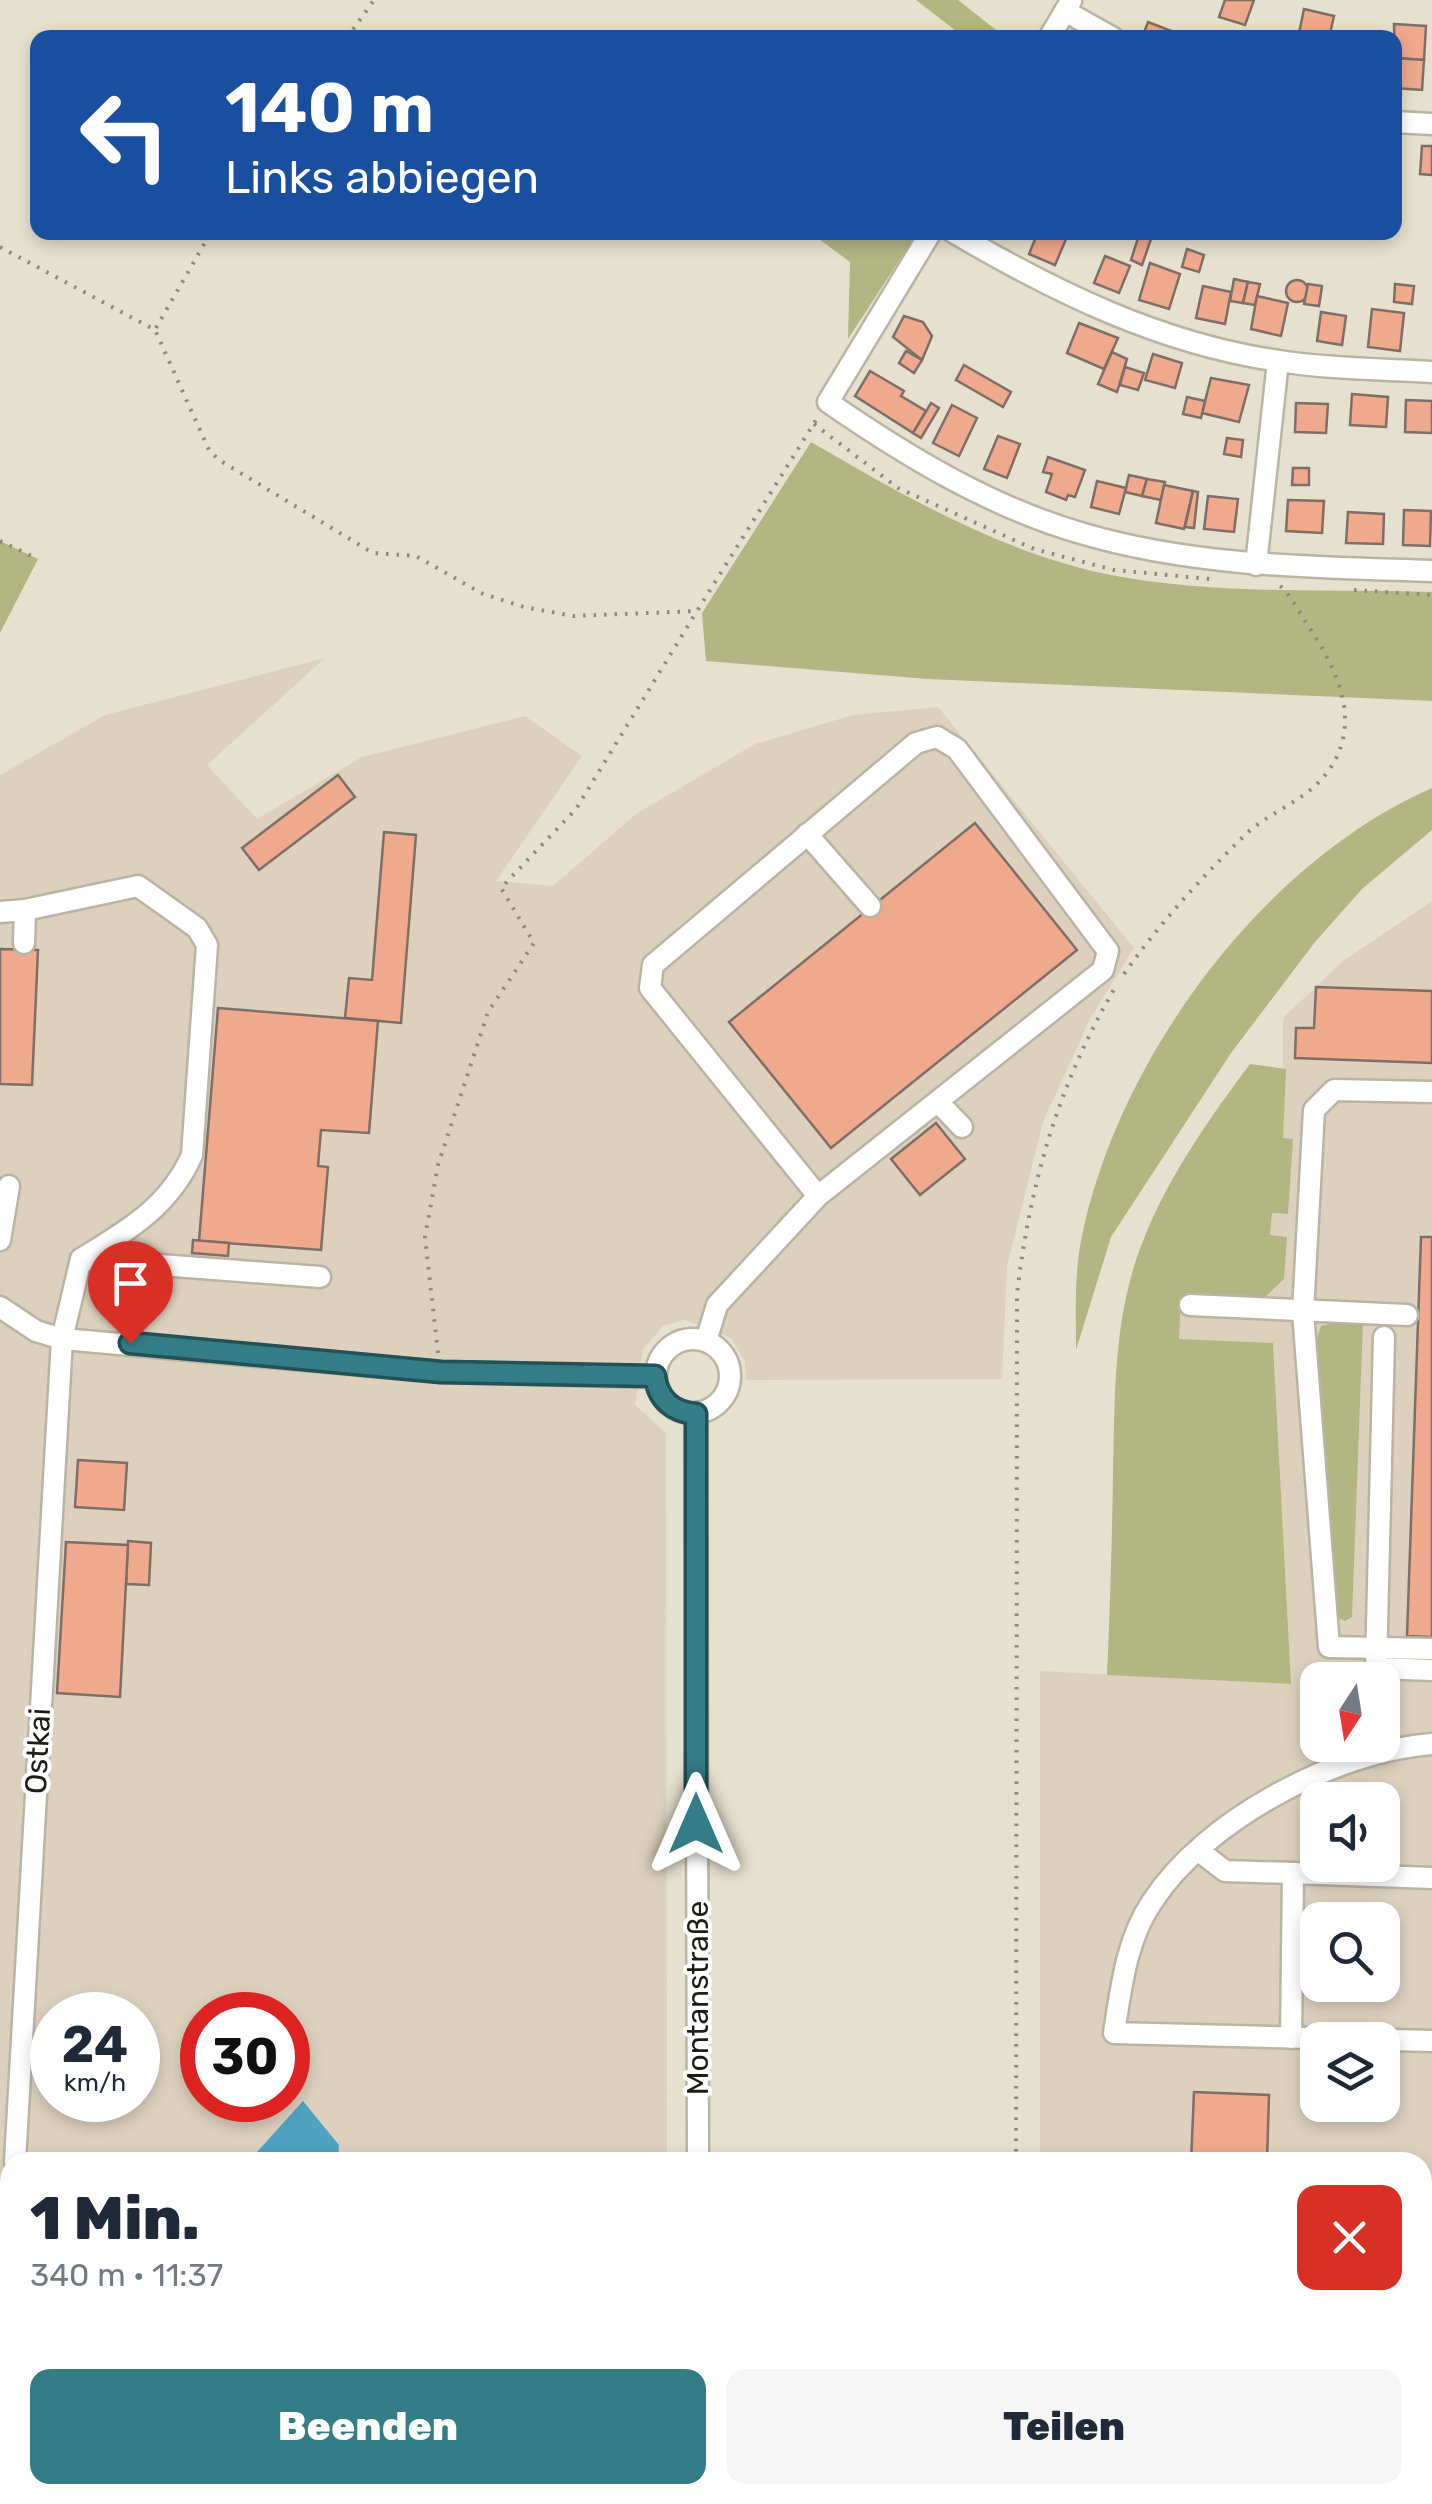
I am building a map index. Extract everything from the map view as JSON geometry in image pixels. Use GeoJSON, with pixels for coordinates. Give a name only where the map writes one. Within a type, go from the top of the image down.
{"type":"FeatureCollection","features":[{"type":"Feature","properties":{"kind":"street"},"geometry":{"type":"LineString","coordinates":[[1054,30],[1068,6],[1101,30]]}},
{"type":"Feature","properties":{"kind":"street"},"geometry":{"type":"LineString","coordinates":[[1402,122],[1432,124]]}},
{"type":"Feature","properties":{"kind":"street"},"geometry":{"type":"LineString","coordinates":[[926,240],[828,402],[959,484],[1083,534],[1256,564],[1432,571]]}},
{"type":"Feature","properties":{"kind":"street"},"geometry":{"type":"LineString","coordinates":[[966,240],[1034,280],[1143,328],[1278,362],[1432,372]]}},
{"type":"Feature","properties":{"kind":"street"},"geometry":{"type":"LineString","coordinates":[[1256,564],[1278,362]]}},
{"type":"Feature","properties":{"kind":"street"},"geometry":{"type":"LineString","coordinates":[[706,1340],[717,1304],[818,1196],[1102,970],[1108,951],[957,749],[937,737],[916,743],[653,965],[650,988],[818,1196]]}},
{"type":"Feature","properties":{"kind":"street"},"geometry":{"type":"LineString","coordinates":[[808,834],[870,906]]}},
{"type":"Feature","properties":{"kind":"street"},"geometry":{"type":"LineString","coordinates":[[0,912],[138,886],[197,928],[207,945],[192,1155],[180,1182],[147,1218],[81,1259]]}},
{"type":"Feature","properties":{"kind":"street"},"geometry":{"type":"LineString","coordinates":[[24,943],[25,910]]}},
{"type":"Feature","properties":{"kind":"street"},"geometry":{"type":"LineString","coordinates":[[1432,1092],[1334,1090],[1314,1110],[1302,1312],[1329,1647],[1432,1649]]}},
{"type":"Feature","properties":{"kind":"street"},"geometry":{"type":"LineString","coordinates":[[938,1102],[962,1127]]}},
{"type":"Feature","properties":{"kind":"street"},"geometry":{"type":"LineString","coordinates":[[0,1240],[10,1186]]}},
{"type":"Feature","properties":{"kind":"street"},"geometry":{"type":"LineString","coordinates":[[81,1259],[320,1277]]}},
{"type":"Feature","properties":{"kind":"street","name":"Ostkai"},"geometry":{"type":"LineString","coordinates":[[15,2152],[62,1339],[81,1259]]}},
{"type":"Feature","properties":{"kind":"street"},"geometry":{"type":"LineString","coordinates":[[1190,1305],[1407,1314]]}},
{"type":"Feature","properties":{"kind":"street"},"geometry":{"type":"LineString","coordinates":[[0,1307],[36,1331],[62,1339],[441,1372],[655,1376]]}},
{"type":"Feature","properties":{"kind":"street"},"geometry":{"type":"LineString","coordinates":[[1384,1336],[1376,1668],[1432,1670]]}},
{"type":"Feature","properties":{"kind":"street"},"geometry":{"type":"LineString","coordinates":[[706,1340],[727,1360],[729,1385],[720,1403],[696,1414],[672,1407],[662,1398],[655,1376],[668,1347],[680,1341],[706,1340]]}},
{"type":"Feature","properties":{"kind":"street","name":"Montanstraße"},"geometry":{"type":"LineString","coordinates":[[696,1414],[698,2152]]}},
{"type":"Feature","properties":{"kind":"street"},"geometry":{"type":"LineString","coordinates":[[1432,1744],[1351,1760],[1289,1788],[1199,1851],[1152,1900],[1133,1938],[1114,2034],[1432,2041]]}},
{"type":"Feature","properties":{"kind":"street"},"geometry":{"type":"LineString","coordinates":[[1199,1851],[1225,1870],[1432,1878]]}},
{"type":"Feature","properties":{"kind":"street"},"geometry":{"type":"LineString","coordinates":[[1291,2038],[1292,1873]]}},
{"type":"Feature","properties":{"kind":"path"},"geometry":{"type":"LineString","coordinates":[[353,30],[374,0]]}},
{"type":"Feature","properties":{"kind":"path"},"geometry":{"type":"LineString","coordinates":[[156,330],[207,240]]}},
{"type":"Feature","properties":{"kind":"path"},"geometry":{"type":"LineString","coordinates":[[0,247],[156,330],[209,450],[372,553],[416,556],[482,594],[524,608],[572,616],[697,611]]}},
{"type":"Feature","properties":{"kind":"path"},"geometry":{"type":"LineString","coordinates":[[441,1372],[425,1237],[438,1165],[488,1012],[534,943],[501,888],[576,809],[828,402]]}},
{"type":"Feature","properties":{"kind":"path"},"geometry":{"type":"LineString","coordinates":[[0,541],[38,559]]}},
{"type":"Feature","properties":{"kind":"path"},"geometry":{"type":"LineString","coordinates":[[1016,2152],[1017,1294],[1026,1217],[1068,1078],[1124,972],[1166,917],[1248,832],[1320,780],[1342,743],[1348,714],[1340,682],[1284,588],[1256,564]]}},
{"type":"Feature","properties":{"kind":"shaded area"},"geometry":{"type":"Polygon","coordinates":[[[325,658],[207,765],[257,819],[362,757],[525,716],[582,756],[496,881],[553,886],[636,814],[755,744],[853,715],[938,707],[1134,948],[1090,1019],[1043,1122],[1007,1266],[1002,1379],[746,1380],[745,1361],[731,1338],[685,1320],[663,1326],[643,1349],[635,1405],[666,1433],[667,2152],[339,2152],[339,2145],[310,2110],[310,1992],[180,1992],[180,2122],[285,2122],[257,2152],[0,2152],[0,775],[105,715],[325,658]]]}},
{"type":"Feature","properties":{"kind":"shaded area"},"geometry":{"type":"Polygon","coordinates":[[[1432,901],[1432,2152],[1040,2152],[1040,1671],[1291,1684],[1273,1343],[1179,1340],[1180,1298],[1264,1298],[1272,1213],[1288,1214],[1292,1139],[1283,1139],[1283,1018],[1342,962],[1432,901]]]}},
{"type":"Feature","properties":{"kind":"green space"},"geometry":{"type":"Polygon","coordinates":[[[916,0],[958,0],[996,30],[955,30],[916,0]]]}},
{"type":"Feature","properties":{"kind":"green space"},"geometry":{"type":"Polygon","coordinates":[[[820,240],[912,240],[848,339],[850,262],[820,240]]]}},
{"type":"Feature","properties":{"kind":"green space"},"geometry":{"type":"Polygon","coordinates":[[[811,442],[882,483],[994,538],[1111,575],[1190,586],[1432,592],[1432,701],[928,679],[706,661],[702,613],[811,442]]]}},
{"type":"Feature","properties":{"kind":"green space"},"geometry":{"type":"Polygon","coordinates":[[[0,541],[38,559],[0,633],[0,541]]]}},
{"type":"Feature","properties":{"kind":"green space"},"geometry":{"type":"Polygon","coordinates":[[[1432,788],[1432,830],[1362,889],[1315,942],[1231,1053],[1111,1237],[1076,1350],[1082,1236],[1101,1168],[1129,1101],[1164,1035],[1208,973],[1257,915],[1311,864],[1370,821],[1432,788]]]}},
{"type":"Feature","properties":{"kind":"green space"},"geometry":{"type":"Polygon","coordinates":[[[1250,1064],[1286,1069],[1283,1138],[1293,1139],[1288,1214],[1272,1213],[1270,1235],[1287,1237],[1284,1279],[1264,1298],[1181,1298],[1179,1339],[1273,1343],[1291,1684],[1107,1675],[1115,1386],[1126,1298],[1143,1241],[1164,1194],[1250,1064]]]}},
{"type":"Feature","properties":{"kind":"green space"},"geometry":{"type":"Polygon","coordinates":[[[1363,1322],[1352,1617],[1345,1621],[1334,1616],[1316,1341],[1321,1326],[1363,1322]]]}},
{"type":"Feature","properties":{"kind":"water"},"geometry":{"type":"Polygon","coordinates":[[[310,2110],[339,2145],[339,2152],[257,2152],[284,2122],[310,2122],[310,2110]]]}},
{"type":"Feature","properties":{"kind":"building"},"geometry":{"type":"Polygon","coordinates":[[[1225,0],[1254,0],[1245,25],[1219,17],[1225,0]]]}},
{"type":"Feature","properties":{"kind":"building"},"geometry":{"type":"Polygon","coordinates":[[[1304,9],[1334,16],[1331,30],[1300,30],[1304,9]]]}},
{"type":"Feature","properties":{"kind":"building"},"geometry":{"type":"Polygon","coordinates":[[[1148,22],[1169,30],[1145,30],[1148,22]]]}},
{"type":"Feature","properties":{"kind":"building"},"geometry":{"type":"Polygon","coordinates":[[[1394,24],[1426,26],[1424,60],[1402,58],[1402,30],[1394,30],[1394,24]]]}},
{"type":"Feature","properties":{"kind":"building"},"geometry":{"type":"Polygon","coordinates":[[[1402,58],[1424,60],[1422,90],[1402,89],[1402,58]]]}},
{"type":"Feature","properties":{"kind":"building"},"geometry":{"type":"Polygon","coordinates":[[[1422,146],[1432,146],[1432,175],[1420,174],[1422,146]]]}},
{"type":"Feature","properties":{"kind":"building"},"geometry":{"type":"Polygon","coordinates":[[[1035,240],[1066,240],[1055,265],[1029,254],[1035,240]]]}},
{"type":"Feature","properties":{"kind":"building"},"geometry":{"type":"Polygon","coordinates":[[[1137,240],[1151,240],[1142,265],[1131,260],[1137,240]]]}},
{"type":"Feature","properties":{"kind":"building"},"geometry":{"type":"Polygon","coordinates":[[[1187,249],[1204,255],[1199,272],[1182,267],[1187,249]]]}},
{"type":"Feature","properties":{"kind":"building"},"geometry":{"type":"Polygon","coordinates":[[[1105,256],[1130,266],[1119,293],[1094,283],[1105,256]]]}},
{"type":"Feature","properties":{"kind":"building"},"geometry":{"type":"Polygon","coordinates":[[[1150,263],[1180,274],[1169,309],[1139,300],[1150,263]]]}},
{"type":"Feature","properties":{"kind":"building"},"geometry":{"type":"Polygon","coordinates":[[[1234,279],[1248,282],[1243,303],[1230,301],[1234,279]]]}},
{"type":"Feature","properties":{"kind":"building"},"geometry":{"type":"Polygon","coordinates":[[[1297,280],[1305,283],[1305,299],[1297,302],[1289,299],[1286,291],[1289,283],[1297,280]]]}},
{"type":"Feature","properties":{"kind":"building"},"geometry":{"type":"Polygon","coordinates":[[[1248,282],[1260,284],[1255,305],[1243,303],[1248,282]]]}},
{"type":"Feature","properties":{"kind":"building"},"geometry":{"type":"Polygon","coordinates":[[[1308,284],[1322,286],[1319,306],[1304,304],[1308,284]]]}},
{"type":"Feature","properties":{"kind":"building"},"geometry":{"type":"Polygon","coordinates":[[[1395,284],[1414,286],[1412,304],[1394,302],[1395,284]]]}},
{"type":"Feature","properties":{"kind":"building"},"geometry":{"type":"Polygon","coordinates":[[[1203,286],[1231,292],[1225,324],[1196,318],[1203,286]]]}},
{"type":"Feature","properties":{"kind":"building"},"geometry":{"type":"Polygon","coordinates":[[[1257,296],[1288,303],[1281,336],[1251,329],[1257,296]]]}},
{"type":"Feature","properties":{"kind":"building"},"geometry":{"type":"Polygon","coordinates":[[[1372,309],[1404,313],[1400,351],[1368,347],[1372,309]]]}},
{"type":"Feature","properties":{"kind":"building"},"geometry":{"type":"Polygon","coordinates":[[[1321,312],[1346,316],[1342,345],[1317,341],[1321,312]]]}},
{"type":"Feature","properties":{"kind":"building"},"geometry":{"type":"Polygon","coordinates":[[[904,316],[923,322],[932,336],[922,360],[893,337],[904,316]]]}},
{"type":"Feature","properties":{"kind":"building"},"geometry":{"type":"Polygon","coordinates":[[[1079,323],[1118,338],[1104,369],[1067,353],[1079,323]]]}},
{"type":"Feature","properties":{"kind":"building"},"geometry":{"type":"Polygon","coordinates":[[[906,351],[922,360],[914,373],[899,363],[906,351]]]}},
{"type":"Feature","properties":{"kind":"building"},"geometry":{"type":"Polygon","coordinates":[[[1112,352],[1127,359],[1117,392],[1098,384],[1112,352]]]}},
{"type":"Feature","properties":{"kind":"building"},"geometry":{"type":"Polygon","coordinates":[[[1153,354],[1182,363],[1175,388],[1145,380],[1153,354]]]}},
{"type":"Feature","properties":{"kind":"building"},"geometry":{"type":"Polygon","coordinates":[[[964,365],[1011,392],[1003,407],[956,380],[964,365]]]}},
{"type":"Feature","properties":{"kind":"building"},"geometry":{"type":"Polygon","coordinates":[[[1125,367],[1144,373],[1138,390],[1120,385],[1125,367]]]}},
{"type":"Feature","properties":{"kind":"building"},"geometry":{"type":"Polygon","coordinates":[[[870,371],[904,391],[901,396],[926,411],[913,433],[855,396],[870,371]]]}},
{"type":"Feature","properties":{"kind":"building"},"geometry":{"type":"Polygon","coordinates":[[[1211,378],[1249,385],[1239,422],[1202,413],[1211,378]]]}},
{"type":"Feature","properties":{"kind":"building"},"geometry":{"type":"Polygon","coordinates":[[[1352,394],[1388,397],[1386,427],[1350,425],[1352,394]]]}},
{"type":"Feature","properties":{"kind":"building"},"geometry":{"type":"Polygon","coordinates":[[[1187,397],[1205,401],[1201,418],[1183,414],[1187,397]]]}},
{"type":"Feature","properties":{"kind":"building"},"geometry":{"type":"Polygon","coordinates":[[[1406,400],[1432,401],[1432,433],[1405,432],[1406,400]]]}},
{"type":"Feature","properties":{"kind":"building"},"geometry":{"type":"Polygon","coordinates":[[[931,403],[939,408],[921,438],[913,433],[931,403]]]}},
{"type":"Feature","properties":{"kind":"building"},"geometry":{"type":"Polygon","coordinates":[[[1296,403],[1328,404],[1326,433],[1295,432],[1296,403]]]}},
{"type":"Feature","properties":{"kind":"building"},"geometry":{"type":"Polygon","coordinates":[[[952,405],[977,418],[959,456],[933,443],[952,405]]]}},
{"type":"Feature","properties":{"kind":"building"},"geometry":{"type":"Polygon","coordinates":[[[998,436],[1020,444],[1007,478],[984,469],[998,436]]]}},
{"type":"Feature","properties":{"kind":"building"},"geometry":{"type":"Polygon","coordinates":[[[1227,438],[1243,440],[1241,457],[1224,454],[1227,438]]]}},
{"type":"Feature","properties":{"kind":"building"},"geometry":{"type":"Polygon","coordinates":[[[1048,457],[1085,470],[1075,497],[1068,495],[1066,500],[1046,492],[1052,474],[1043,472],[1048,457]]]}},
{"type":"Feature","properties":{"kind":"building"},"geometry":{"type":"Polygon","coordinates":[[[1293,468],[1309,468],[1309,485],[1292,485],[1293,468]]]}},
{"type":"Feature","properties":{"kind":"building"},"geometry":{"type":"Polygon","coordinates":[[[1129,475],[1147,479],[1142,496],[1125,492],[1129,475]]]}},
{"type":"Feature","properties":{"kind":"building"},"geometry":{"type":"Polygon","coordinates":[[[1147,479],[1165,482],[1161,500],[1142,496],[1147,479]]]}},
{"type":"Feature","properties":{"kind":"building"},"geometry":{"type":"Polygon","coordinates":[[[1097,481],[1126,488],[1119,514],[1091,507],[1097,481]]]}},
{"type":"Feature","properties":{"kind":"building"},"geometry":{"type":"Polygon","coordinates":[[[1164,485],[1193,491],[1184,529],[1156,523],[1164,485]]]}},
{"type":"Feature","properties":{"kind":"building"},"geometry":{"type":"Polygon","coordinates":[[[1193,491],[1198,492],[1194,528],[1185,527],[1193,491]]]}},
{"type":"Feature","properties":{"kind":"building"},"geometry":{"type":"Polygon","coordinates":[[[1208,496],[1238,499],[1234,532],[1204,529],[1208,496]]]}},
{"type":"Feature","properties":{"kind":"building"},"geometry":{"type":"Polygon","coordinates":[[[1288,500],[1324,501],[1322,533],[1286,531],[1288,500]]]}},
{"type":"Feature","properties":{"kind":"building"},"geometry":{"type":"Polygon","coordinates":[[[1404,510],[1431,511],[1430,546],[1403,545],[1404,510]]]}},
{"type":"Feature","properties":{"kind":"building"},"geometry":{"type":"Polygon","coordinates":[[[1348,512],[1384,514],[1383,544],[1346,543],[1348,512]]]}},
{"type":"Feature","properties":{"kind":"building"},"geometry":{"type":"Polygon","coordinates":[[[338,775],[355,797],[259,870],[242,848],[338,775]]]}},
{"type":"Feature","properties":{"kind":"building"},"geometry":{"type":"Polygon","coordinates":[[[975,823],[1077,950],[831,1148],[729,1022],[975,823]]]}},
{"type":"Feature","properties":{"kind":"building"},"geometry":{"type":"Polygon","coordinates":[[[384,832],[416,835],[401,1023],[345,1018],[349,978],[372,980],[384,832]]]}},
{"type":"Feature","properties":{"kind":"building"},"geometry":{"type":"Polygon","coordinates":[[[0,949],[38,950],[32,1085],[0,1084],[0,949]]]}},
{"type":"Feature","properties":{"kind":"building"},"geometry":{"type":"Polygon","coordinates":[[[1316,987],[1432,991],[1432,1063],[1295,1058],[1296,1028],[1314,1028],[1316,987]]]}},
{"type":"Feature","properties":{"kind":"building"},"geometry":{"type":"Polygon","coordinates":[[[218,1008],[378,1021],[369,1133],[321,1130],[318,1166],[328,1167],[321,1250],[199,1241],[218,1008]]]}},
{"type":"Feature","properties":{"kind":"building"},"geometry":{"type":"Polygon","coordinates":[[[936,1123],[965,1159],[920,1195],[891,1159],[936,1123]]]}},
{"type":"Feature","properties":{"kind":"building"},"geometry":{"type":"Polygon","coordinates":[[[1421,1237],[1432,1237],[1432,1637],[1407,1636],[1421,1237]]]}},
{"type":"Feature","properties":{"kind":"building"},"geometry":{"type":"Polygon","coordinates":[[[193,1240],[229,1243],[228,1256],[192,1253],[193,1240]]]}},
{"type":"Feature","properties":{"kind":"building"},"geometry":{"type":"Polygon","coordinates":[[[78,1460],[127,1463],[124,1510],[75,1507],[78,1460]]]}},
{"type":"Feature","properties":{"kind":"building"},"geometry":{"type":"Polygon","coordinates":[[[128,1541],[151,1543],[149,1585],[126,1584],[128,1541]]]}},
{"type":"Feature","properties":{"kind":"building"},"geometry":{"type":"Polygon","coordinates":[[[66,1542],[128,1545],[120,1697],[57,1693],[66,1542]]]}},
{"type":"Feature","properties":{"kind":"building"},"geometry":{"type":"Polygon","coordinates":[[[1194,2092],[1269,2095],[1267,2152],[1191,2152],[1194,2092]]]}},
{"type":"Feature","properties":{"kind":"route"},"geometry":{"type":"LineString","coordinates":[[130,1343],[441,1372],[655,1376],[662,1398],[684,1413],[696,1414],[696,1824]]}}]}
